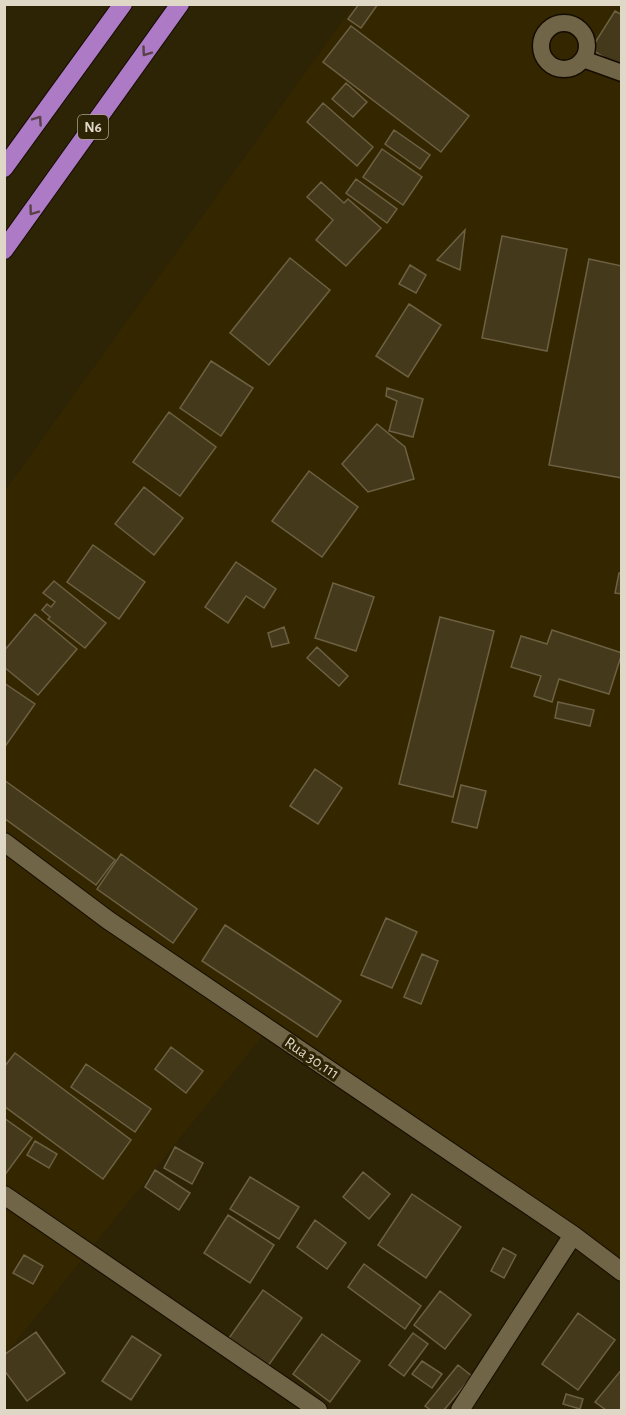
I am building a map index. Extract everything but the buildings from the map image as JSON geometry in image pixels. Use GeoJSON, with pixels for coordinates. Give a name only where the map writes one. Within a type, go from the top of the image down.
{"type":"FeatureCollection","features":[{"type":"Feature","properties":{"kind":"highway"},"geometry":{"type":"LineString","coordinates":[[4,168],[123,4]]}},
{"type":"Feature","properties":{"kind":"highway","name":"N6"},"geometry":{"type":"LineString","coordinates":[[4,250],[180,4]]}},
{"type":"Feature","properties":{"kind":"street","name":"Rua 30.111"},"geometry":{"type":"LineString","coordinates":[[4,842],[108,920],[573,1235],[621,1272]]}},
{"type":"Feature","properties":{"kind":"street"},"geometry":{"type":"LineString","coordinates":[[4,1195],[318,1410]]}},
{"type":"Feature","properties":{"kind":"street"},"geometry":{"type":"LineString","coordinates":[[460,1410],[573,1235]]}},
{"type":"Feature","properties":{"kind":"lane"},"geometry":{"type":"LineString","coordinates":[[583,59],[621,73]]}},
{"type":"Feature","properties":{"kind":"shaded area"},"geometry":{"type":"Polygon","coordinates":[[[354,5],[621,5],[621,1283],[268,1029],[5,1355],[5,491],[354,5]]]}}]}
